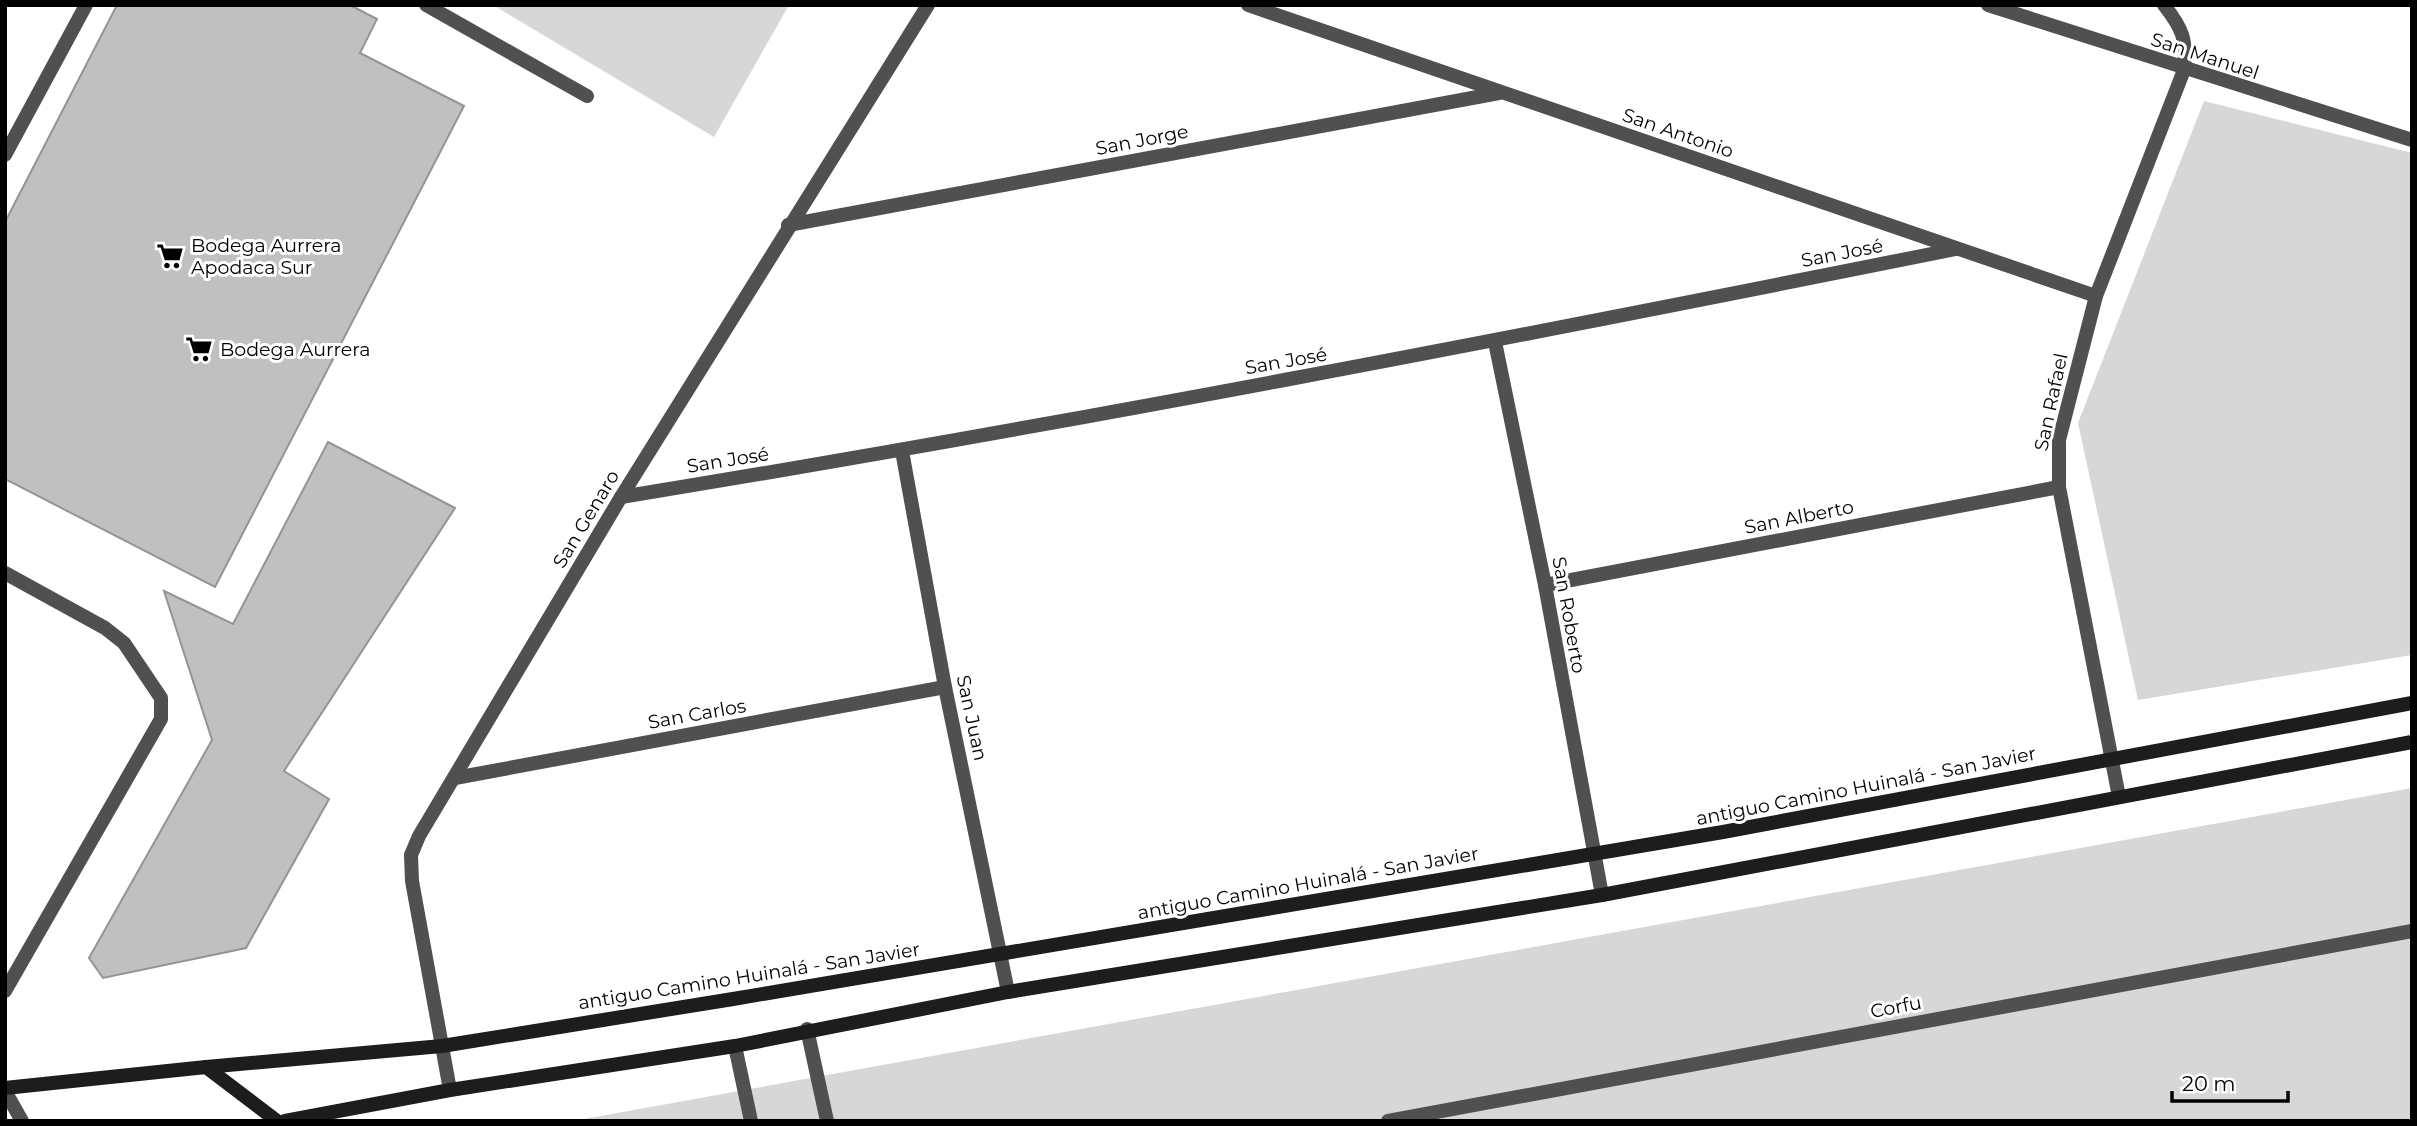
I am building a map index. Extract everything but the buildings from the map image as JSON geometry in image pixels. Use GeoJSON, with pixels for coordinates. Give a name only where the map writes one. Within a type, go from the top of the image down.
{"type":"FeatureCollection","features":[{"type":"Feature","properties":{"kind":"main road","name":"antiguo Camino Huinalá - San Javier"},"geometry":{"type":"LineString","coordinates":[[5,1090],[206,1067],[442,1046],[1593,855],[2412,703]]}},
{"type":"Feature","properties":{"kind":"main road"},"geometry":{"type":"LineString","coordinates":[[285,1121],[450,1090],[735,1046],[807,1029],[1009,992],[1602,895],[2412,742]]}},
{"type":"Feature","properties":{"kind":"main road"},"geometry":{"type":"LineString","coordinates":[[206,1067],[277,1121]]}},
{"type":"Feature","properties":{"kind":"street"},"geometry":{"type":"LineString","coordinates":[[5,155],[86,5]]}},
{"type":"Feature","properties":{"kind":"street"},"geometry":{"type":"LineString","coordinates":[[426,5],[587,96]]}},
{"type":"Feature","properties":{"kind":"street","name":"San Genaro"},"geometry":{"type":"LineString","coordinates":[[450,1090],[412,881],[411,855],[621,497],[788,225],[928,5]]}},
{"type":"Feature","properties":{"kind":"street","name":"San Antonio"},"geometry":{"type":"LineString","coordinates":[[1248,5],[2096,296]]}},
{"type":"Feature","properties":{"kind":"street","name":"San Manuel"},"geometry":{"type":"LineString","coordinates":[[1988,5],[2184,70],[2412,140]]}},
{"type":"Feature","properties":{"kind":"street"},"geometry":{"type":"LineString","coordinates":[[2164,5],[2178,23],[2187,46],[2184,70]]}},
{"type":"Feature","properties":{"kind":"street","name":"San Rafael"},"geometry":{"type":"LineString","coordinates":[[2119,797],[2059,487],[2059,440],[2096,296],[2184,70]]}},
{"type":"Feature","properties":{"kind":"street","name":"San Jorge"},"geometry":{"type":"LineString","coordinates":[[788,225],[1502,92]]}},
{"type":"Feature","properties":{"kind":"street","name":"San José"},"geometry":{"type":"LineString","coordinates":[[621,497],[902,451],[1495,342],[1956,250]]}},
{"type":"Feature","properties":{"kind":"street","name":"San Roberto"},"geometry":{"type":"LineString","coordinates":[[1495,342],[1545,586],[1602,895]]}},
{"type":"Feature","properties":{"kind":"street","name":"San Juan"},"geometry":{"type":"LineString","coordinates":[[902,451],[945,687],[1009,992]]}},
{"type":"Feature","properties":{"kind":"street","name":"San Alberto"},"geometry":{"type":"LineString","coordinates":[[1545,586],[2059,487]]}},
{"type":"Feature","properties":{"kind":"street"},"geometry":{"type":"LineString","coordinates":[[5,573],[105,628],[124,643],[160,698],[163,712],[5,991]]}},
{"type":"Feature","properties":{"kind":"street","name":"San Carlos"},"geometry":{"type":"LineString","coordinates":[[455,778],[945,687]]}},
{"type":"Feature","properties":{"kind":"street","name":"Corfu"},"geometry":{"type":"LineString","coordinates":[[1388,1121],[2412,931]]}},
{"type":"Feature","properties":{"kind":"street"},"geometry":{"type":"LineString","coordinates":[[807,1029],[827,1121]]}},
{"type":"Feature","properties":{"kind":"street"},"geometry":{"type":"LineString","coordinates":[[735,1046],[751,1121]]}},
{"type":"Feature","properties":{"kind":"street"},"geometry":{"type":"LineString","coordinates":[[5,1090],[22,1121]]}},
{"type":"Feature","properties":{"kind":"shaded area"},"geometry":{"type":"Polygon","coordinates":[[[493,5],[789,5],[714,137],[493,5]]]}},
{"type":"Feature","properties":{"kind":"shaded area"},"geometry":{"type":"Polygon","coordinates":[[[2204,101],[2412,153],[2412,655],[2138,700],[2078,423],[2204,101]]]}},
{"type":"Feature","properties":{"kind":"shaded area"},"geometry":{"type":"Polygon","coordinates":[[[2412,788],[2412,1121],[573,1121],[2412,788]]]}},
{"type":"Feature","properties":{"kind":"place","name":"Bodega Aurrera Apodaca Sur"},"geometry":{"type":"Point","coordinates":[170,256]}},
{"type":"Feature","properties":{"kind":"place","name":"Bodega Aurrera"},"geometry":{"type":"Point","coordinates":[199,349]}}]}
